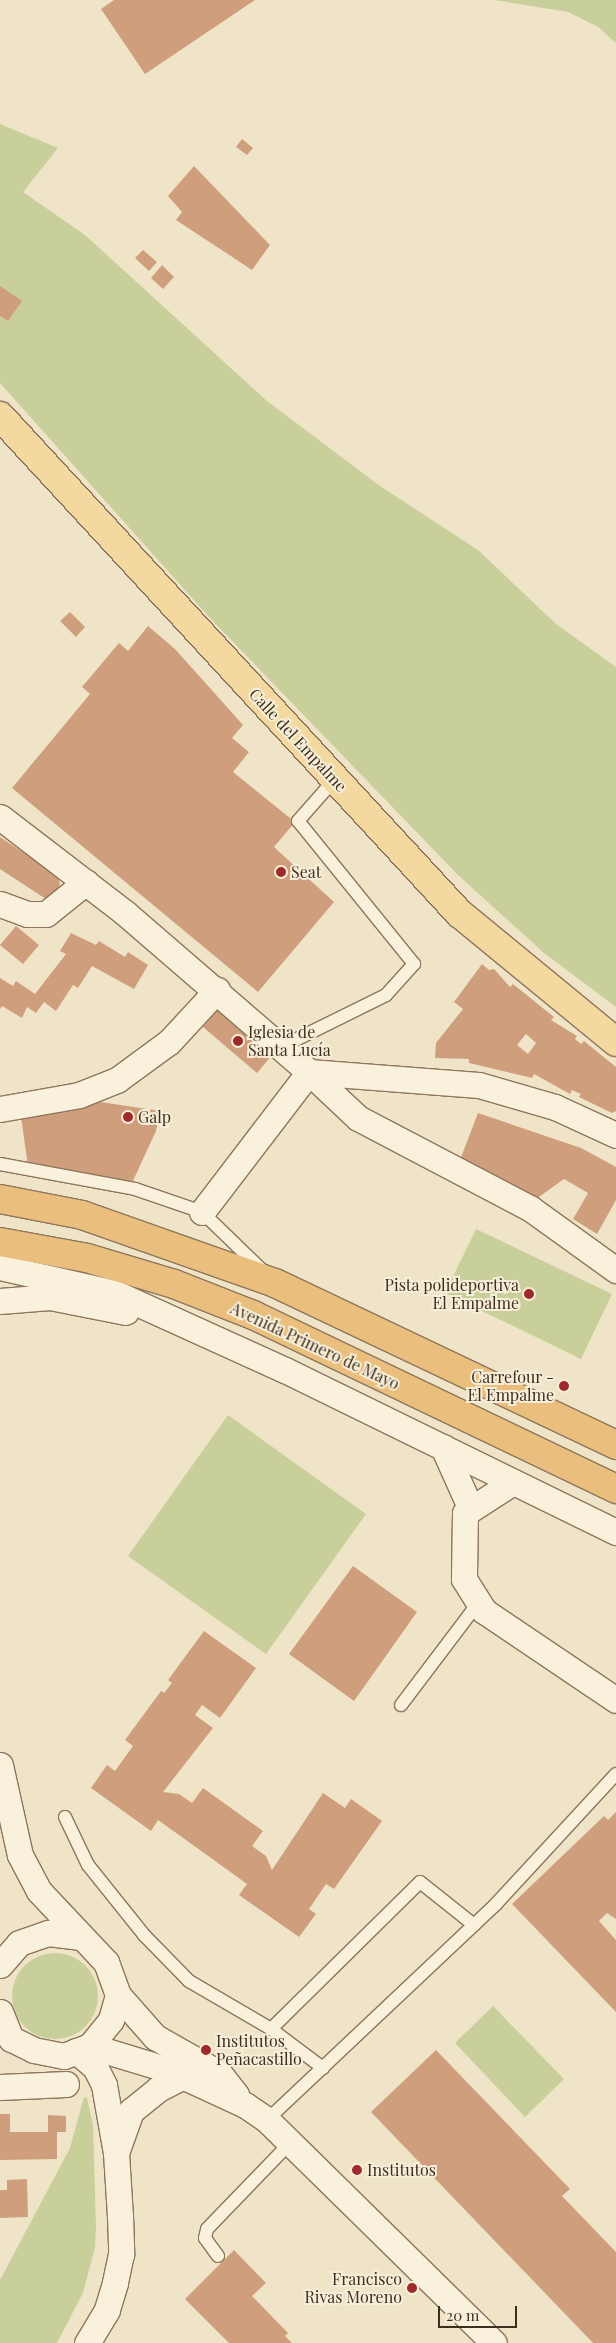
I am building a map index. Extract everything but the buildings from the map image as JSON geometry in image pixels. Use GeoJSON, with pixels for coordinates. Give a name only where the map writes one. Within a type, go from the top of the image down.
{"type":"FeatureCollection","features":[{"type":"Feature","properties":{"kind":"highway"},"geometry":{"type":"LineString","coordinates":[[0,1199],[82,1215],[275,1283],[616,1445]]}},
{"type":"Feature","properties":{"kind":"highway","name":"Avenida Primero de Mayo"},"geometry":{"type":"LineString","coordinates":[[0,1242],[97,1261],[174,1284],[253,1315],[616,1489]]}},
{"type":"Feature","properties":{"kind":"main road","name":"Calle del Empalme"},"geometry":{"type":"LineString","coordinates":[[0,416],[459,913],[616,1042]]}},
{"type":"Feature","properties":{"kind":"street"},"geometry":{"type":"LineString","coordinates":[[0,817],[86,882],[217,990],[358,1118],[531,1209],[616,1270]]}},
{"type":"Feature","properties":{"kind":"street"},"geometry":{"type":"LineString","coordinates":[[0,904],[27,914],[46,914],[86,882]]}},
{"type":"Feature","properties":{"kind":"street"},"geometry":{"type":"LineString","coordinates":[[0,1109],[79,1095],[116,1080],[169,1042],[217,990]]}},
{"type":"Feature","properties":{"kind":"street"},"geometry":{"type":"LineString","coordinates":[[309,1072],[479,1085],[555,1106],[616,1135]]}},
{"type":"Feature","properties":{"kind":"street"},"geometry":{"type":"LineString","coordinates":[[202,1212],[309,1072]]}},
{"type":"Feature","properties":{"kind":"street"},"geometry":{"type":"LineString","coordinates":[[0,1267],[115,1294],[180,1322],[443,1447],[616,1532]]}},
{"type":"Feature","properties":{"kind":"street"},"geometry":{"type":"LineString","coordinates":[[0,1301],[50,1298],[180,1322]]}},
{"type":"Feature","properties":{"kind":"street"},"geometry":{"type":"LineString","coordinates":[[443,1447],[470,1507]]}},
{"type":"Feature","properties":{"kind":"street"},"geometry":{"type":"LineString","coordinates":[[513,1482],[470,1507],[465,1513],[464,1579],[479,1602],[518,1637],[616,1700]]}},
{"type":"Feature","properties":{"kind":"street"},"geometry":{"type":"LineString","coordinates":[[0,1765],[20,1855],[39,1891],[79,1937],[106,1962],[118,1995],[156,2037],[219,2073],[245,2105]]}},
{"type":"Feature","properties":{"kind":"street"},"geometry":{"type":"LineString","coordinates":[[0,1965],[19,1944],[48,1933],[79,1937]]}},
{"type":"Feature","properties":{"kind":"street"},"geometry":{"type":"LineString","coordinates":[[0,1934],[0,1944]]}},
{"type":"Feature","properties":{"kind":"street"},"geometry":{"type":"LineString","coordinates":[[0,2012],[6,2038],[34,2050],[64,2056],[84,2048],[111,2020],[118,1995]]}},
{"type":"Feature","properties":{"kind":"street"},"geometry":{"type":"LineString","coordinates":[[146,2097],[154,2064],[156,2037]]}},
{"type":"Feature","properties":{"kind":"street"},"geometry":{"type":"LineString","coordinates":[[84,2048],[154,2064],[245,2105],[267,2120],[494,2343]]}},
{"type":"Feature","properties":{"kind":"street"},"geometry":{"type":"LineString","coordinates":[[84,2048],[104,2085],[116,2153],[120,2254],[107,2310],[87,2343]]}},
{"type":"Feature","properties":{"kind":"street"},"geometry":{"type":"LineString","coordinates":[[116,2153],[131,2111],[146,2097],[184,2076]]}},
{"type":"Feature","properties":{"kind":"street"},"geometry":{"type":"LineString","coordinates":[[0,2087],[66,2084]]}},
{"type":"Feature","properties":{"kind":"lane"},"geometry":{"type":"LineString","coordinates":[[281,1047],[386,995],[414,964],[298,821],[335,780]]}},
{"type":"Feature","properties":{"kind":"lane"},"geometry":{"type":"LineString","coordinates":[[0,1164],[135,1189],[202,1212],[275,1283]]}},
{"type":"Feature","properties":{"kind":"lane"},"geometry":{"type":"LineString","coordinates":[[401,1705],[479,1602]]}},
{"type":"Feature","properties":{"kind":"lane"},"geometry":{"type":"LineString","coordinates":[[267,2120],[474,1925],[616,1774]]}},
{"type":"Feature","properties":{"kind":"lane"},"geometry":{"type":"LineString","coordinates":[[65,1817],[88,1865],[144,1935],[182,1974],[271,2029],[323,2068]]}},
{"type":"Feature","properties":{"kind":"lane"},"geometry":{"type":"LineString","coordinates":[[271,2029],[420,1882],[474,1925]]}},
{"type":"Feature","properties":{"kind":"lane"},"geometry":{"type":"LineString","coordinates":[[218,2256],[205,2238],[208,2229],[290,2143]]}},
{"type":"Feature","properties":{"kind":"green space"},"geometry":{"type":"Polygon","coordinates":[[[495,0],[616,0],[616,43],[598,27],[568,12],[495,0]]]}},
{"type":"Feature","properties":{"kind":"green space"},"geometry":{"type":"Polygon","coordinates":[[[0,124],[58,148],[23,192],[85,235],[267,401],[380,486],[478,550],[556,624],[616,667],[616,1007],[544,953],[458,875],[208,616],[0,383],[0,124]]]}},
{"type":"Feature","properties":{"kind":"green space","name":"Pista polideportiva El Empalme"},"geometry":{"type":"Polygon","coordinates":[[[476,1229],[612,1294],[581,1359],[445,1293],[476,1229]]]}},
{"type":"Feature","properties":{"kind":"green space"},"geometry":{"type":"Polygon","coordinates":[[[228,1415],[366,1514],[266,1654],[128,1556],[228,1415]]]}},
{"type":"Feature","properties":{"kind":"green space"},"geometry":{"type":"Polygon","coordinates":[[[55,1953],[71,1956],[79,1960],[91,1972],[95,1980],[98,1996],[95,2012],[91,2020],[79,2032],[71,2036],[55,2039],[39,2036],[31,2032],[19,2020],[15,2012],[12,1996],[15,1980],[19,1972],[31,1960],[39,1956],[55,1953]]]}},
{"type":"Feature","properties":{"kind":"green space"},"geometry":{"type":"Polygon","coordinates":[[[493,2006],[564,2079],[525,2117],[455,2043],[493,2006]]]}},
{"type":"Feature","properties":{"kind":"green space"},"geometry":{"type":"Polygon","coordinates":[[[84,2097],[87,2098],[93,2125],[96,2227],[95,2247],[83,2293],[57,2343],[0,2343],[0,2280],[70,2148],[84,2097]]]}},
{"type":"Feature","properties":{"kind":"place","name":"Seat"},"geometry":{"type":"Point","coordinates":[281,872]}},
{"type":"Feature","properties":{"kind":"place","name":"Iglesia de Santa Lucía"},"geometry":{"type":"Point","coordinates":[238,1041]}},
{"type":"Feature","properties":{"kind":"place","name":"Galp"},"geometry":{"type":"Point","coordinates":[128,1117]}},
{"type":"Feature","properties":{"kind":"place","name":"Pista polideportiva El Empalme"},"geometry":{"type":"Point","coordinates":[529,1294]}},
{"type":"Feature","properties":{"kind":"place","name":"Carrefour - El Empalme"},"geometry":{"type":"Point","coordinates":[564,1386]}},
{"type":"Feature","properties":{"kind":"place","name":"Institutos Peñacastillo"},"geometry":{"type":"Point","coordinates":[206,2050]}},
{"type":"Feature","properties":{"kind":"place","name":"Institutos"},"geometry":{"type":"Point","coordinates":[357,2170]}},
{"type":"Feature","properties":{"kind":"place","name":"Francisco Rivas Moreno"},"geometry":{"type":"Point","coordinates":[412,2288]}}]}
